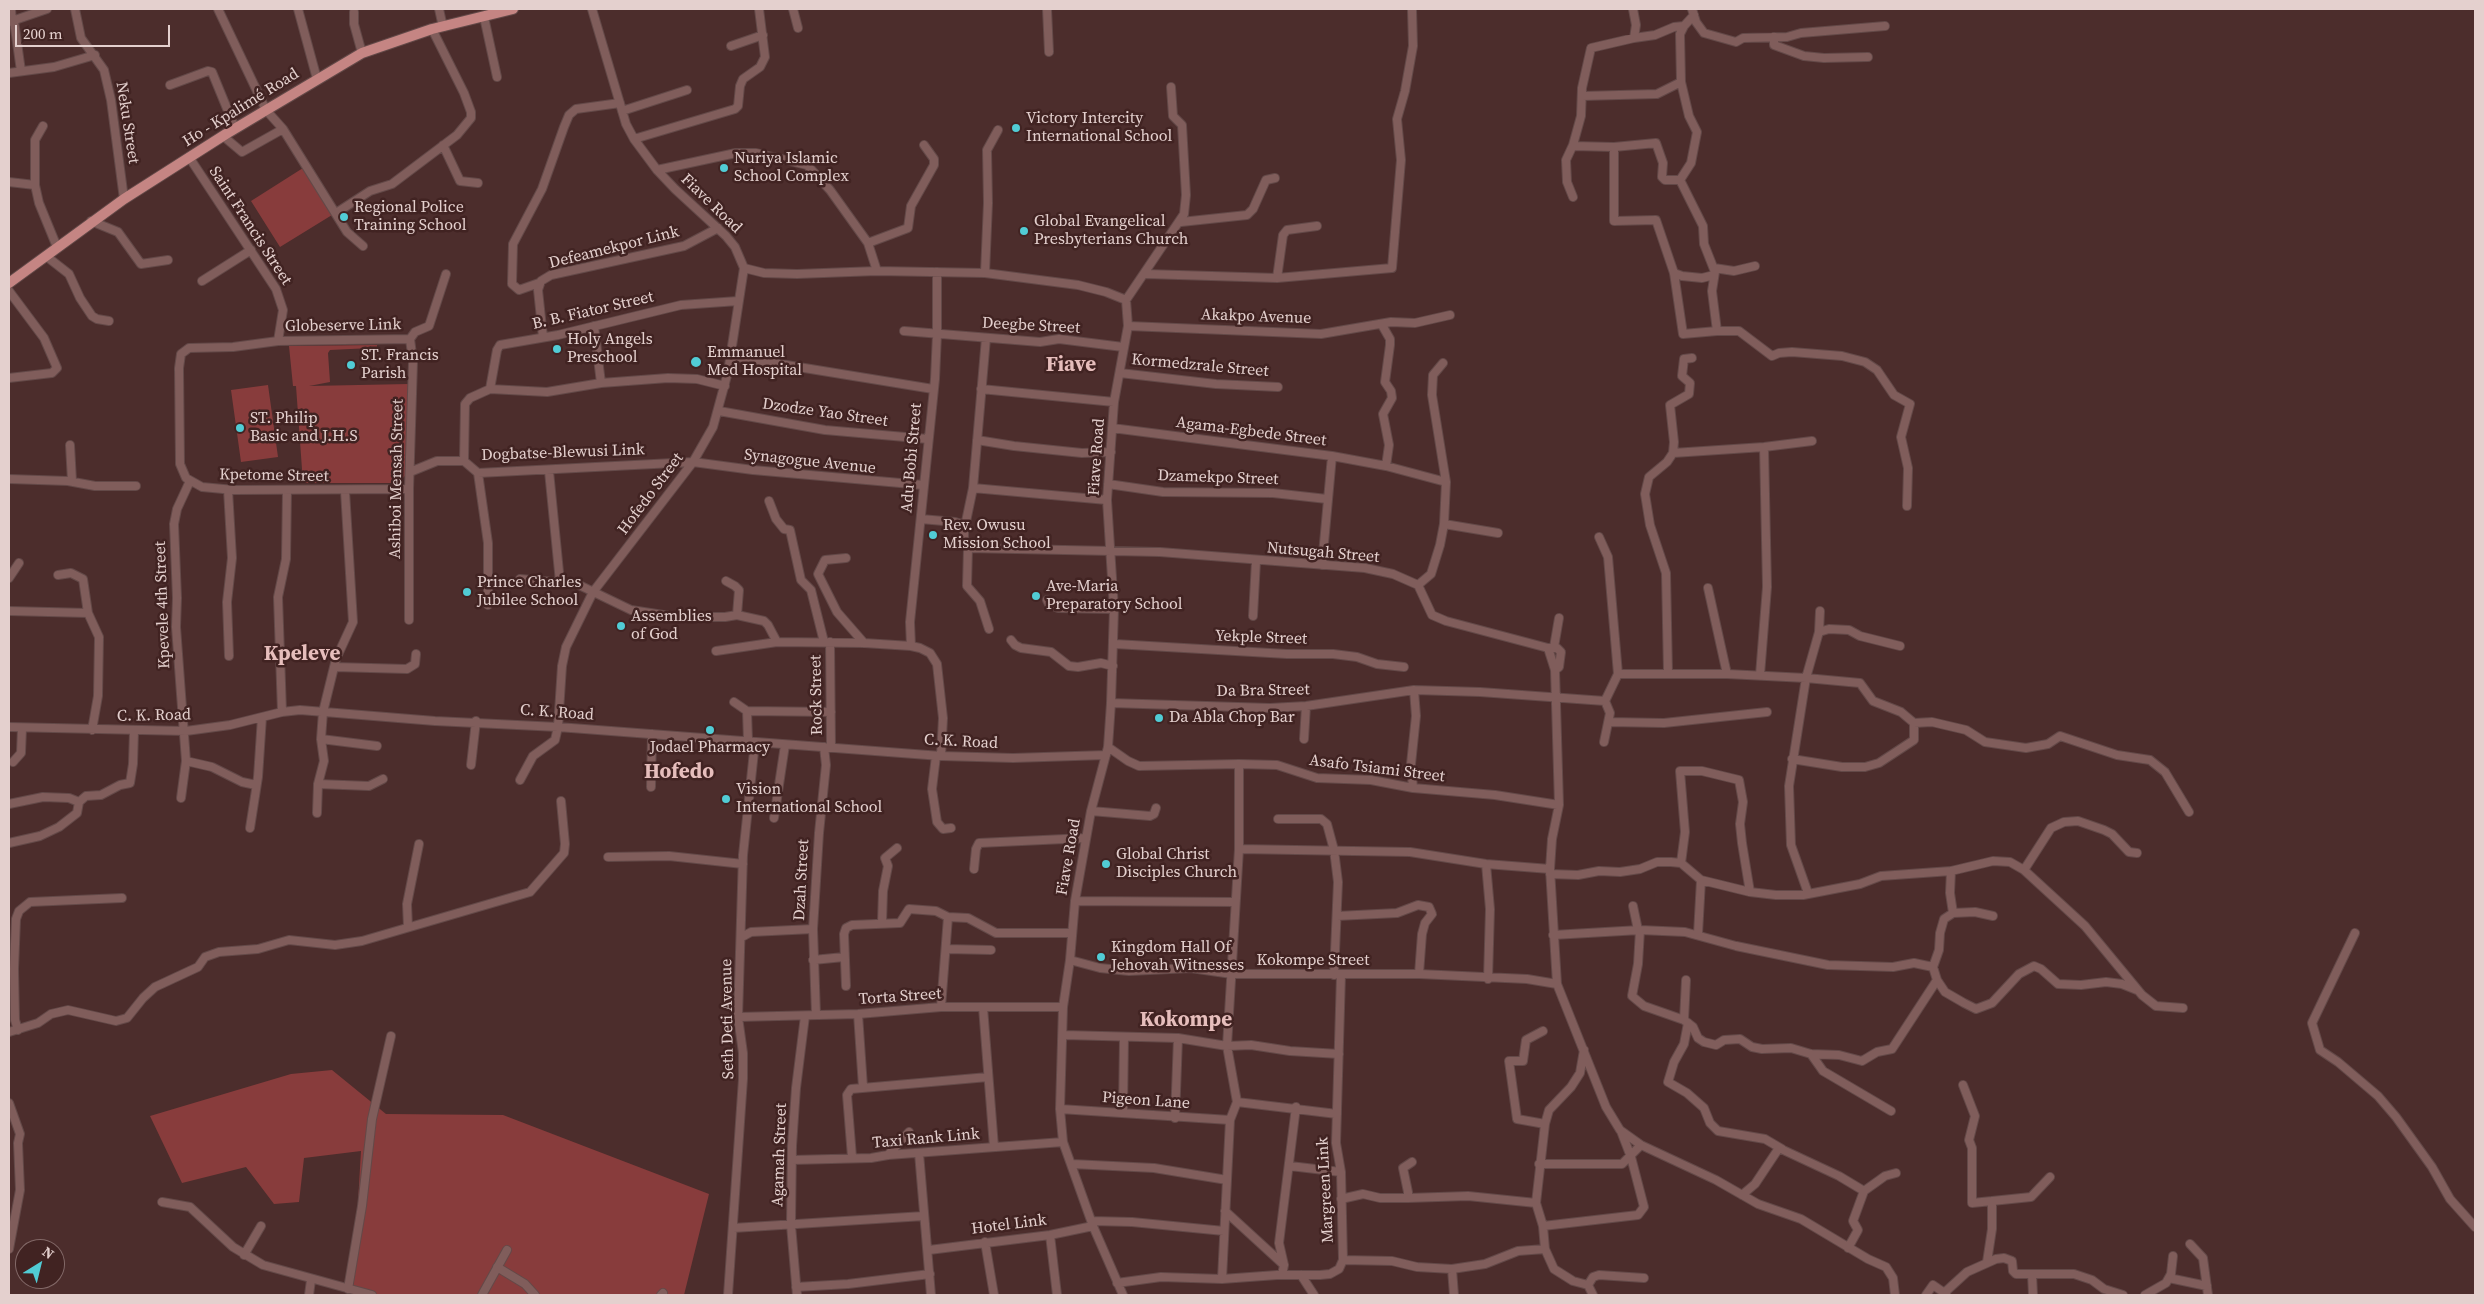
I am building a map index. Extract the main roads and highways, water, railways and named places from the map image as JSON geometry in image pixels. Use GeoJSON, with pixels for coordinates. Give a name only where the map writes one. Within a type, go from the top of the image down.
{"type":"FeatureCollection","features":[{"type":"Feature","properties":{"kind":"main road","name":"Ho - Kpalimé Road"},"geometry":{"type":"LineString","coordinates":[[9,283],[90,221],[124,198],[235,128],[362,53],[432,29],[512,9]]}},
{"type":"Feature","properties":{"kind":"place","name":"Victory Intercity International School"},"geometry":{"type":"Point","coordinates":[1016,128]}},
{"type":"Feature","properties":{"kind":"place","name":"Nuriya Islamic School Complex"},"geometry":{"type":"Point","coordinates":[724,168]}},
{"type":"Feature","properties":{"kind":"place","name":"Regional Police Training School"},"geometry":{"type":"Point","coordinates":[344,217]}},
{"type":"Feature","properties":{"kind":"place","name":"Global Evangelical Presbyterians Church"},"geometry":{"type":"Point","coordinates":[1024,231]}},
{"type":"Feature","properties":{"kind":"place","name":"Holy Angels Preschool"},"geometry":{"type":"Point","coordinates":[557,349]}},
{"type":"Feature","properties":{"kind":"place","name":"Emmanuel Med Hospital"},"geometry":{"type":"Point","coordinates":[696,362]}},
{"type":"Feature","properties":{"kind":"place","name":"ST. Francis Parish"},"geometry":{"type":"Point","coordinates":[351,365]}},
{"type":"Feature","properties":{"kind":"place","name":"ST. Philip Basic and J.H.S"},"geometry":{"type":"Point","coordinates":[240,428]}},
{"type":"Feature","properties":{"kind":"place","name":"Rev. Owusu Mission School"},"geometry":{"type":"Point","coordinates":[933,535]}},
{"type":"Feature","properties":{"kind":"place","name":"Prince Charles Jubilee School"},"geometry":{"type":"Point","coordinates":[467,592]}},
{"type":"Feature","properties":{"kind":"place","name":"Ave-Maria Preparatory School"},"geometry":{"type":"Point","coordinates":[1036,596]}},
{"type":"Feature","properties":{"kind":"place","name":"Assemblies of God"},"geometry":{"type":"Point","coordinates":[621,626]}},
{"type":"Feature","properties":{"kind":"place","name":"Da Abla Chop Bar"},"geometry":{"type":"Point","coordinates":[1159,718]}},
{"type":"Feature","properties":{"kind":"place","name":"Jodael Pharmacy"},"geometry":{"type":"Point","coordinates":[710,730]}},
{"type":"Feature","properties":{"kind":"place","name":"Vision International School"},"geometry":{"type":"Point","coordinates":[726,799]}},
{"type":"Feature","properties":{"kind":"place","name":"Global Christ Disciples Church"},"geometry":{"type":"Point","coordinates":[1106,864]}},
{"type":"Feature","properties":{"kind":"place","name":"Kingdom Hall Of Jehovah Witnesses"},"geometry":{"type":"Point","coordinates":[1101,957]}},
{"type":"Feature","properties":{"kind":"district","name":"Fiave"},"geometry":{"type":"Point","coordinates":[1071,366]}},
{"type":"Feature","properties":{"kind":"district","name":"Kpeleve"},"geometry":{"type":"Point","coordinates":[302,655]}},
{"type":"Feature","properties":{"kind":"district","name":"Hofedo"},"geometry":{"type":"Point","coordinates":[679,773]}},
{"type":"Feature","properties":{"kind":"district","name":"Kokompe"},"geometry":{"type":"Point","coordinates":[1186,1021]}}]}
